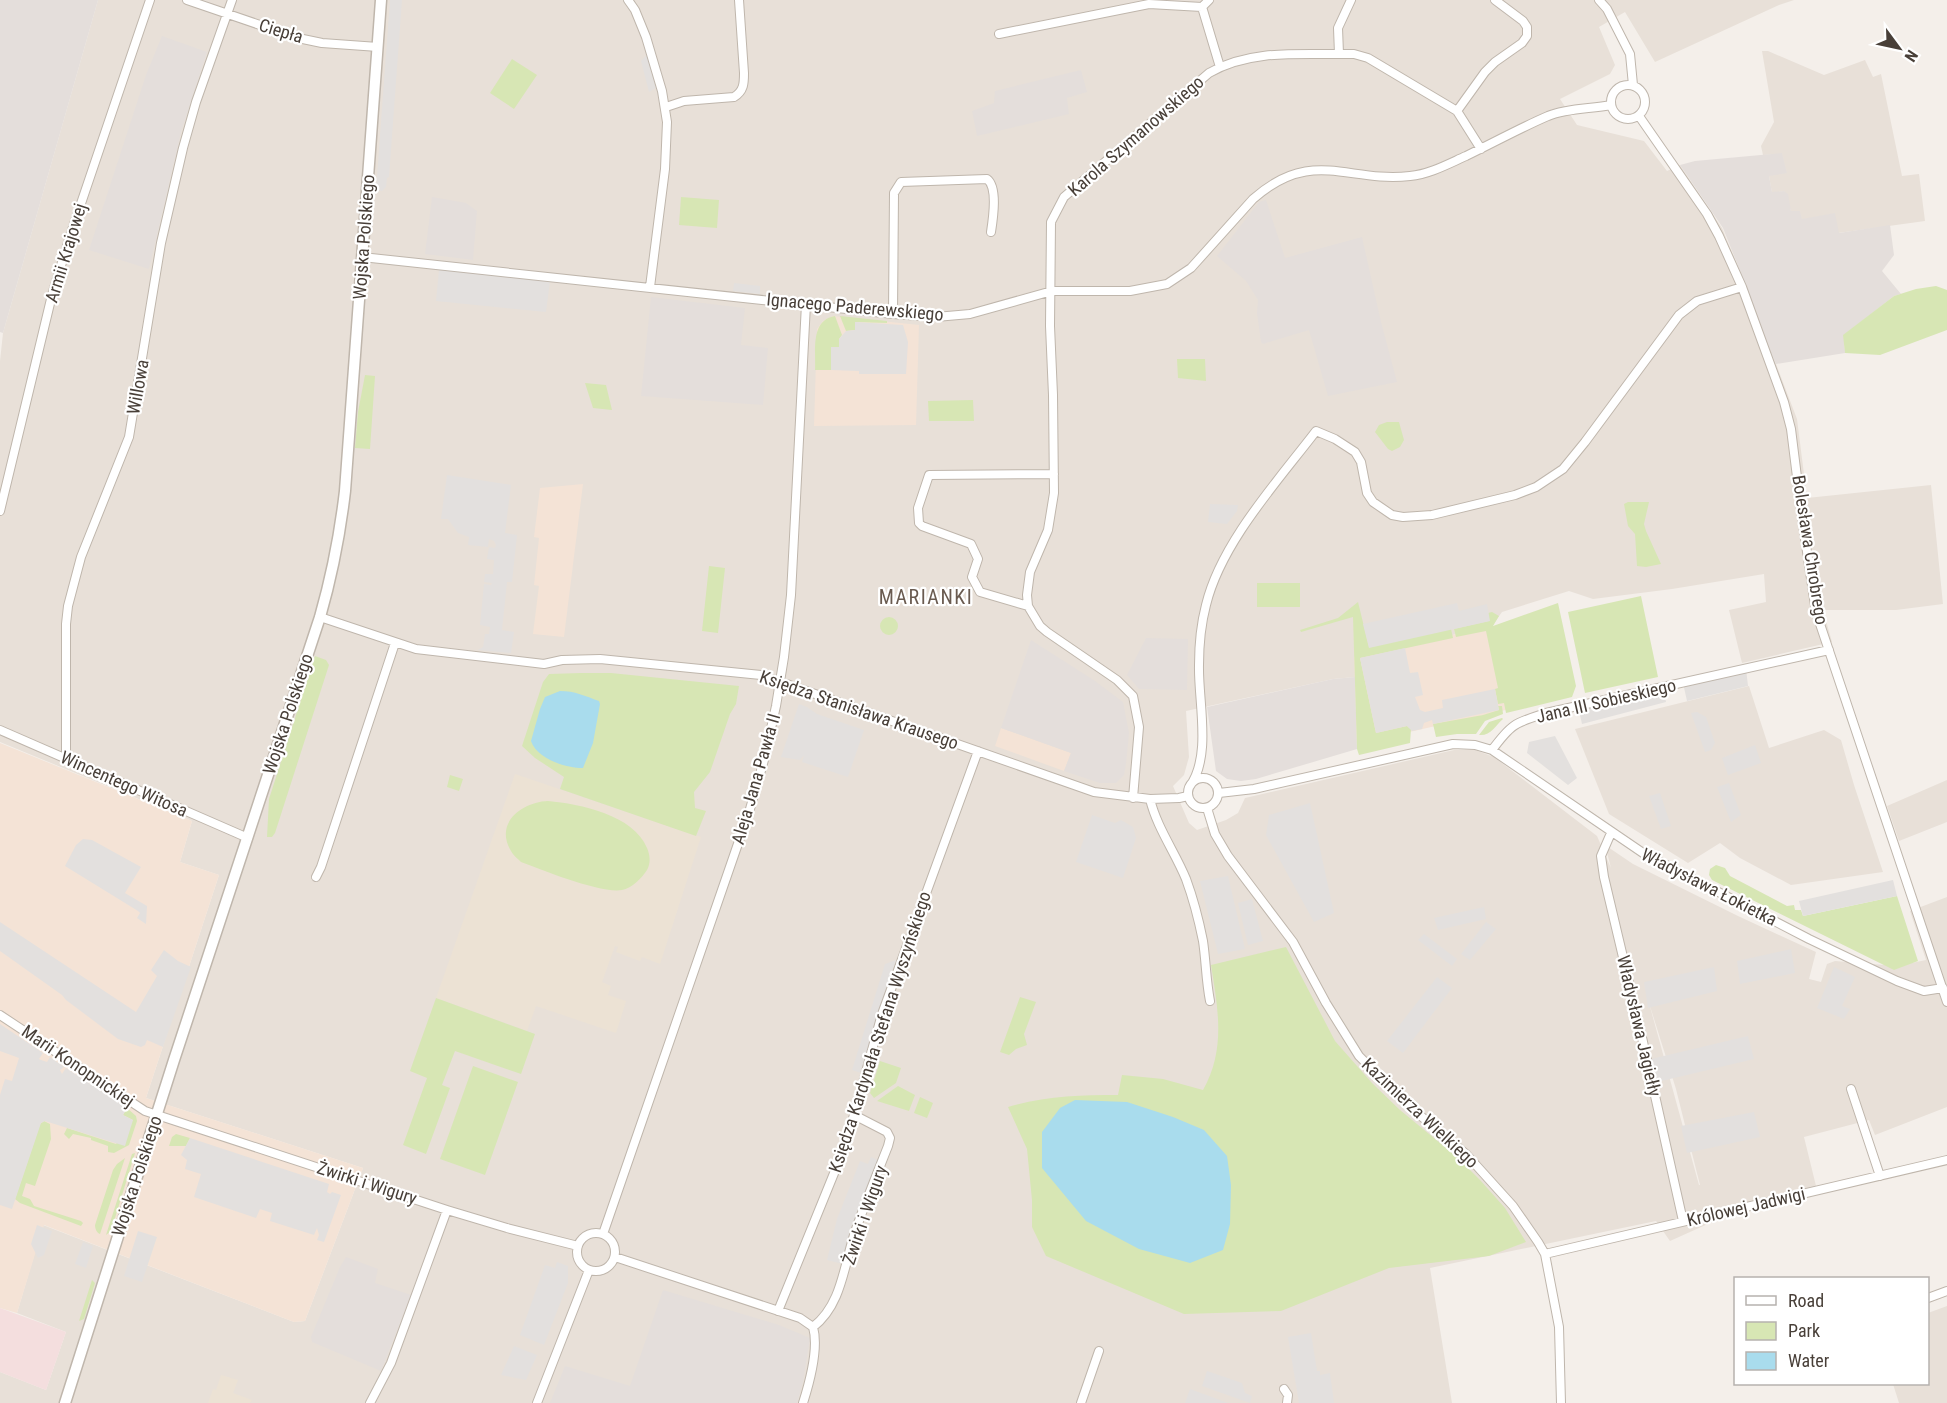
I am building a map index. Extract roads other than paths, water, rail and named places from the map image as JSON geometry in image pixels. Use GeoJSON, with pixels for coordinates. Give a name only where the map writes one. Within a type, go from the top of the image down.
{"type":"FeatureCollection","features":[{"type":"Feature","properties":{"kind":"street","name":"Armii Krajowej"},"geometry":{"type":"LineString","coordinates":[[0,511],[55,285],[150,0]]}},
{"type":"Feature","properties":{"kind":"street","name":"Ciepła"},"geometry":{"type":"LineString","coordinates":[[187,0],[306,40],[378,47]]}},
{"type":"Feature","properties":{"kind":"street","name":"Willowa"},"geometry":{"type":"LineString","coordinates":[[66,759],[68,606],[81,557],[129,437],[161,243],[183,148],[196,102],[232,0]]}},
{"type":"Feature","properties":{"kind":"street","name":"Wojska Polskiego"},"geometry":{"type":"LineString","coordinates":[[65,1403],[334,569],[341,529],[381,0]]}},
{"type":"Feature","properties":{"kind":"street"},"geometry":{"type":"LineString","coordinates":[[628,0],[635,10],[646,37],[666,107],[668,136],[666,169],[650,287]]}},
{"type":"Feature","properties":{"kind":"street"},"geometry":{"type":"LineString","coordinates":[[666,107],[684,101],[734,97],[739,94],[744,83],[739,0]]}},
{"type":"Feature","properties":{"kind":"street"},"geometry":{"type":"LineString","coordinates":[[999,34],[1149,4],[1202,7],[1209,0]]}},
{"type":"Feature","properties":{"kind":"street"},"geometry":{"type":"LineString","coordinates":[[1338,54],[1338,28],[1351,0]]}},
{"type":"Feature","properties":{"kind":"street"},"geometry":{"type":"LineString","coordinates":[[1457,111],[1485,72],[1522,43],[1527,36],[1527,27],[1523,21],[1495,0]]}},
{"type":"Feature","properties":{"kind":"street"},"geometry":{"type":"LineString","coordinates":[[1599,0],[1607,9],[1630,54],[1633,85]]}},
{"type":"Feature","properties":{"kind":"street"},"geometry":{"type":"LineString","coordinates":[[1202,7],[1220,67]]}},
{"type":"Feature","properties":{"kind":"street","name":"Karola Szymanowskiego"},"geometry":{"type":"LineString","coordinates":[[1028,606],[1030,573],[1048,530],[1053,501],[1051,222],[1064,197],[1193,85],[1220,67],[1259,55],[1354,54],[1379,63],[1457,111],[1481,149]]}},
{"type":"Feature","properties":{"kind":"street"},"geometry":{"type":"LineString","coordinates":[[1633,85],[1644,95],[1646,102],[1644,110],[1639,116],[1622,118],[1617,115],[1611,105],[1614,92],[1620,87],[1633,85]]}},
{"type":"Feature","properties":{"kind":"street","name":"Ignacego Paderewskiego"},"geometry":{"type":"LineString","coordinates":[[363,257],[892,314],[936,316],[970,314],[1052,291],[1130,291],[1167,284],[1191,268],[1264,189],[1289,175],[1316,170],[1395,177],[1411,176],[1447,165],[1550,115],[1611,105]]}},
{"type":"Feature","properties":{"kind":"street","name":"Bolesława Chrobrego"},"geometry":{"type":"LineString","coordinates":[[1639,116],[1707,214],[1719,236],[1742,287],[1784,402],[1791,429],[1813,597],[1828,650],[1947,1002]]}},
{"type":"Feature","properties":{"kind":"street"},"geometry":{"type":"LineString","coordinates":[[892,314],[894,193],[901,182],[987,179],[993,186],[991,232]]}},
{"type":"Feature","properties":{"kind":"street"},"geometry":{"type":"LineString","coordinates":[[1206,778],[1199,665],[1200,637],[1211,590],[1232,546],[1316,431],[1356,452],[1361,462],[1367,493],[1373,502],[1392,515],[1403,518],[1432,515],[1515,495],[1536,487],[1563,469],[1679,315],[1697,301],[1742,287]]}},
{"type":"Feature","properties":{"kind":"street","name":"Aleja Jana Pawła II"},"geometry":{"type":"LineString","coordinates":[[603,1234],[750,809],[764,760],[781,681],[791,595],[806,304]]}},
{"type":"Feature","properties":{"kind":"street"},"geometry":{"type":"LineString","coordinates":[[1054,474],[929,475],[918,508],[919,524],[971,544],[978,559],[972,577],[980,592],[1028,606],[1047,632],[1117,680],[1133,696],[1139,727],[1133,798]]}},
{"type":"Feature","properties":{"kind":"street","name":"Księdza Stanisława Krausego"},"geometry":{"type":"LineString","coordinates":[[320,616],[416,649],[544,664],[562,660],[600,659],[744,673],[781,681],[1094,792],[1149,800],[1188,796]]}},
{"type":"Feature","properties":{"kind":"street"},"geometry":{"type":"LineString","coordinates":[[316,877],[395,643]]}},
{"type":"Feature","properties":{"kind":"street","name":"Jana III Sobieskiego"},"geometry":{"type":"LineString","coordinates":[[1492,750],[1515,723],[1546,713],[1828,650]]}},
{"type":"Feature","properties":{"kind":"street","name":"Wincentego Witosa"},"geometry":{"type":"LineString","coordinates":[[0,730],[248,838]]}},
{"type":"Feature","properties":{"kind":"street"},"geometry":{"type":"LineString","coordinates":[[1190,786],[1197,779],[1206,778],[1215,783],[1219,793],[1216,803],[1207,808],[1197,807],[1188,796],[1190,786],[1199,771],[1202,742]]}},
{"type":"Feature","properties":{"kind":"street"},"geometry":{"type":"LineString","coordinates":[[1219,793],[1254,789],[1453,744],[1475,745],[1492,750]]}},
{"type":"Feature","properties":{"kind":"street","name":"Władysława Łokietka"},"geometry":{"type":"LineString","coordinates":[[1492,750],[1643,853],[1809,939],[1897,981],[1924,991],[1942,988]]}},
{"type":"Feature","properties":{"kind":"street","name":"Księdza Kardynała Stefana Wyszyńskiego"},"geometry":{"type":"LineString","coordinates":[[778,1311],[830,1185],[854,1115],[882,1014],[978,751]]}},
{"type":"Feature","properties":{"kind":"street"},"geometry":{"type":"LineString","coordinates":[[1149,800],[1159,827],[1185,877],[1190,892],[1202,940],[1210,1001]]}},
{"type":"Feature","properties":{"kind":"street","name":"Kazimierza Wielkiego"},"geometry":{"type":"LineString","coordinates":[[1207,808],[1215,834],[1228,856],[1293,942],[1326,1003],[1359,1056],[1409,1106],[1466,1154],[1513,1206],[1538,1242],[1545,1254],[1559,1327],[1560,1403]]}},
{"type":"Feature","properties":{"kind":"street","name":"Władysława Jagiełły"},"geometry":{"type":"LineString","coordinates":[[1611,833],[1601,856],[1604,877],[1683,1221]]}},
{"type":"Feature","properties":{"kind":"street","name":"Marii Konopnickiej"},"geometry":{"type":"LineString","coordinates":[[0,1015],[145,1111],[157,1115]]}},
{"type":"Feature","properties":{"kind":"street"},"geometry":{"type":"LineString","coordinates":[[1851,1089],[1880,1176]]}},
{"type":"Feature","properties":{"kind":"street","name":"Żwirki i Wigury"},"geometry":{"type":"LineString","coordinates":[[157,1115],[447,1210],[578,1246]]}},
{"type":"Feature","properties":{"kind":"street","name":"Żwirki i Wigury"},"geometry":{"type":"LineString","coordinates":[[813,1327],[828,1311],[844,1275],[855,1231],[890,1138],[887,1132],[854,1115]]}},
{"type":"Feature","properties":{"kind":"street","name":"Królowej Jadwigi"},"geometry":{"type":"LineString","coordinates":[[1545,1254],[1947,1160]]}},
{"type":"Feature","properties":{"kind":"street"},"geometry":{"type":"LineString","coordinates":[[370,1403],[391,1363],[447,1210]]}},
{"type":"Feature","properties":{"kind":"street"},"geometry":{"type":"LineString","coordinates":[[591,1233],[603,1234],[612,1240],[615,1246],[615,1257],[612,1263],[602,1270],[589,1270],[579,1260],[578,1246],[585,1236],[591,1233]]}},
{"type":"Feature","properties":{"kind":"street"},"geometry":{"type":"LineString","coordinates":[[615,1257],[807,1321],[813,1327],[817,1339],[803,1403]]}},
{"type":"Feature","properties":{"kind":"street"},"geometry":{"type":"LineString","coordinates":[[537,1403],[589,1270]]}},
{"type":"Feature","properties":{"kind":"street"},"geometry":{"type":"LineString","coordinates":[[1929,1298],[1947,1291]]}},
{"type":"Feature","properties":{"kind":"street"},"geometry":{"type":"LineString","coordinates":[[1081,1403],[1099,1351]]}},
{"type":"Feature","properties":{"kind":"street"},"geometry":{"type":"LineString","coordinates":[[1284,1389],[1288,1395],[1287,1403]]}},
{"type":"Feature","properties":{"kind":"water"},"geometry":{"type":"Polygon","coordinates":[[[560,691],[580,694],[599,701],[600,704],[593,743],[583,768],[553,761],[539,753],[531,741],[545,697],[560,691]]]}},
{"type":"Feature","properties":{"kind":"water"},"geometry":{"type":"Polygon","coordinates":[[[1075,1100],[1127,1102],[1204,1130],[1227,1156],[1231,1185],[1230,1224],[1223,1250],[1190,1263],[1139,1249],[1086,1221],[1042,1168],[1042,1132],[1060,1108],[1075,1100]]]}},
{"type":"Feature","properties":{"kind":"district","name":"MARIANKI"},"geometry":{"type":"Point","coordinates":[926,597]}}]}
